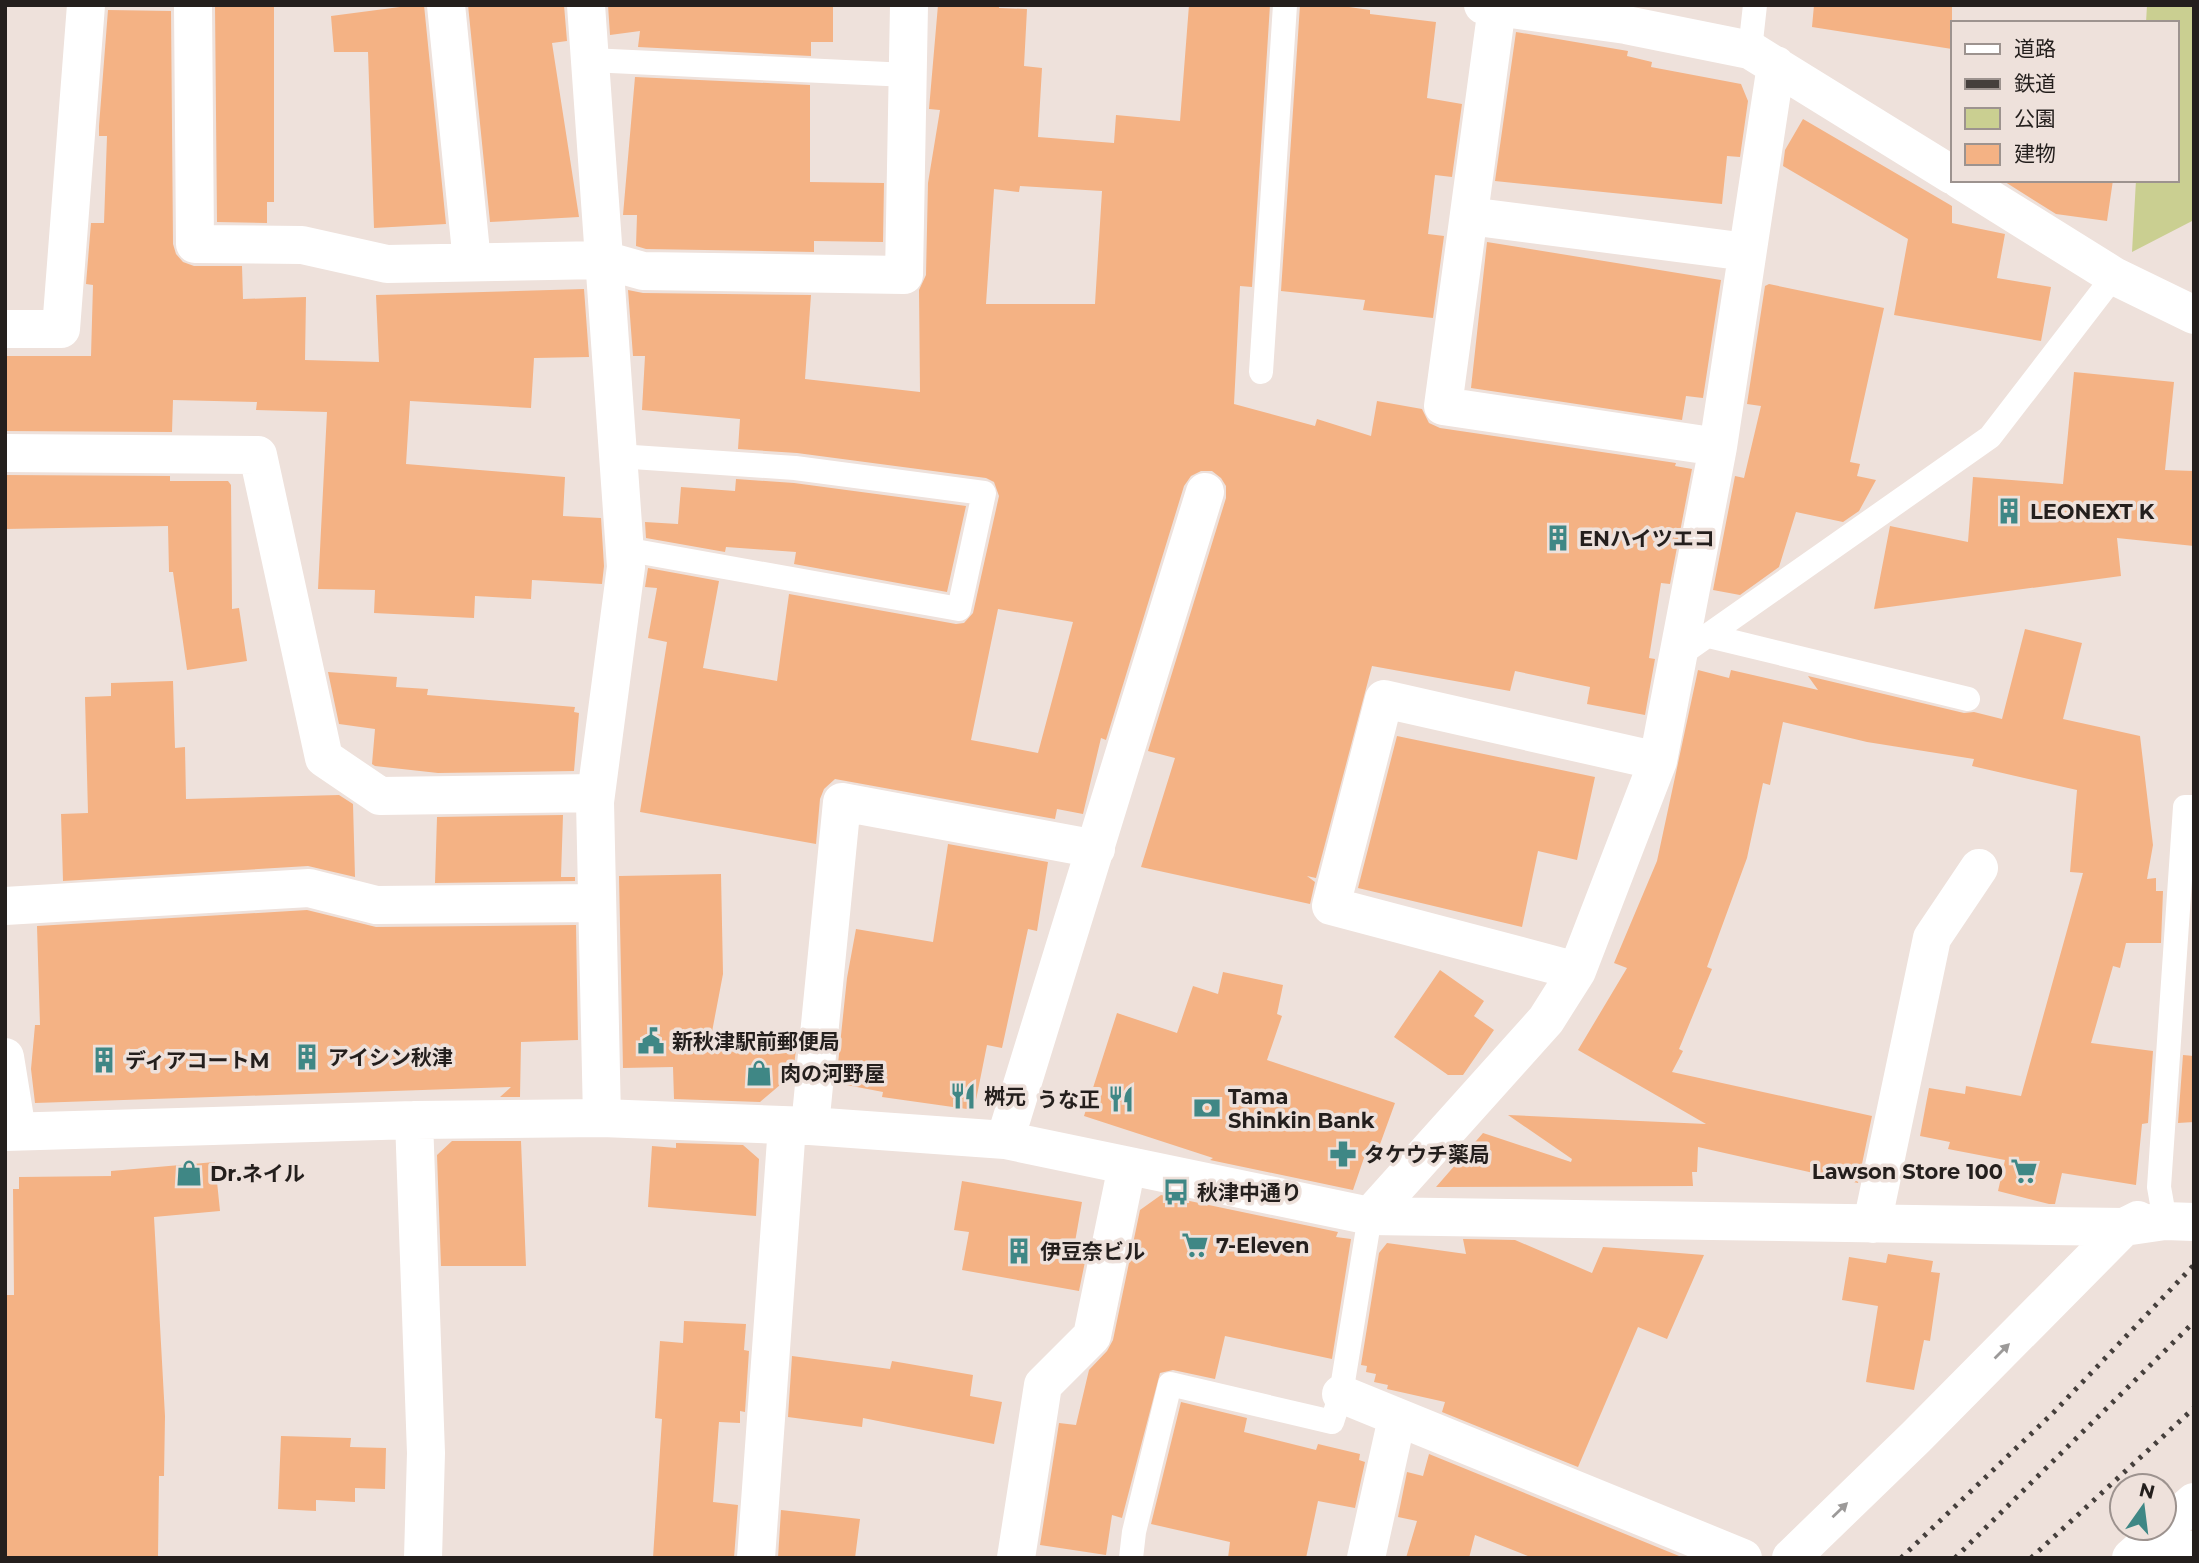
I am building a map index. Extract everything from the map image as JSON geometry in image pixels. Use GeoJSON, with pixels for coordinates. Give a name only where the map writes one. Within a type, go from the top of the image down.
{"type":"FeatureCollection","features":[{"type":"Feature","properties":{"kind":"street"},"geometry":{"type":"LineString","coordinates":[[5,329],[61,329],[86,5]]}},
{"type":"Feature","properties":{"kind":"street"},"geometry":{"type":"LineString","coordinates":[[193,5],[195,244],[302,245],[387,264],[604,260],[643,271],[904,275],[909,5]]}},
{"type":"Feature","properties":{"kind":"street"},"geometry":{"type":"LineString","coordinates":[[446,5],[472,262]]}},
{"type":"Feature","properties":{"kind":"street"},"geometry":{"type":"LineString","coordinates":[[586,5],[626,568],[596,793],[602,1118]]}},
{"type":"Feature","properties":{"kind":"street"},"geometry":{"type":"LineString","coordinates":[[1718,447],[1443,406],[1469,216],[1490,6],[1626,25],[1763,58],[1951,175]]}},
{"type":"Feature","properties":{"kind":"street"},"geometry":{"type":"LineString","coordinates":[[1370,1216],[1546,1020],[1577,971],[1658,761],[1718,447],[1747,252],[1763,58]]}},
{"type":"Feature","properties":{"kind":"street"},"geometry":{"type":"LineString","coordinates":[[1963,182],[2115,276],[2194,315]]}},
{"type":"Feature","properties":{"kind":"street"},"geometry":{"type":"LineString","coordinates":[[1469,216],[1747,252]]}},
{"type":"Feature","properties":{"kind":"street"},"geometry":{"type":"LineString","coordinates":[[5,453],[258,456],[324,758],[380,796],[596,793]]}},
{"type":"Feature","properties":{"kind":"street"},"geometry":{"type":"LineString","coordinates":[[1005,1140],[1205,492]]}},
{"type":"Feature","properties":{"kind":"street"},"geometry":{"type":"LineString","coordinates":[[1577,971],[1331,906],[1384,699],[1658,761]]}},
{"type":"Feature","properties":{"kind":"street"},"geometry":{"type":"LineString","coordinates":[[756,1558],[799,1126],[842,802],[1096,849]]}},
{"type":"Feature","properties":{"kind":"street"},"geometry":{"type":"LineString","coordinates":[[1872,1224],[1932,938],[1979,868]]}},
{"type":"Feature","properties":{"kind":"street"},"geometry":{"type":"LineString","coordinates":[[5,906],[309,888],[376,905],[597,904]]}},
{"type":"Feature","properties":{"kind":"street"},"geometry":{"type":"LineString","coordinates":[[5,1057],[11,1132],[414,1120],[602,1118],[799,1126],[1005,1140],[1370,1216],[2124,1227],[2179,1212]]}},
{"type":"Feature","properties":{"kind":"street"},"geometry":{"type":"LineString","coordinates":[[414,1120],[426,1453],[423,1558]]}},
{"type":"Feature","properties":{"kind":"street"},"geometry":{"type":"LineString","coordinates":[[1016,1558],[1043,1385],[1092,1336],[1127,1166]]}},
{"type":"Feature","properties":{"kind":"street"},"geometry":{"type":"LineString","coordinates":[[1791,1558],[1916,1437],[2124,1227]]}},
{"type":"Feature","properties":{"kind":"street"},"geometry":{"type":"LineString","coordinates":[[1341,1394],[1743,1558]]}},
{"type":"Feature","properties":{"kind":"street"},"geometry":{"type":"LineString","coordinates":[[1366,1558],[1397,1418]]}},
{"type":"Feature","properties":{"kind":"street"},"geometry":{"type":"LineString","coordinates":[[2141,1549],[2194,1502]]}},
{"type":"Feature","properties":{"kind":"street"},"geometry":{"type":"LineString","coordinates":[[2141,1549],[2194,1552]]}},
{"type":"Feature","properties":{"kind":"lane"},"geometry":{"type":"LineString","coordinates":[[1261,372],[1285,5]]}},
{"type":"Feature","properties":{"kind":"lane"},"geometry":{"type":"LineString","coordinates":[[1755,5],[1763,58]]}},
{"type":"Feature","properties":{"kind":"lane"},"geometry":{"type":"LineString","coordinates":[[590,60],[908,75]]}},
{"type":"Feature","properties":{"kind":"lane"},"geometry":{"type":"LineString","coordinates":[[1677,657],[1990,438],[2115,276]]}},
{"type":"Feature","properties":{"kind":"lane"},"geometry":{"type":"LineString","coordinates":[[618,456],[795,468],[984,493],[959,609],[624,549]]}},
{"type":"Feature","properties":{"kind":"lane"},"geometry":{"type":"LineString","coordinates":[[1709,636],[1968,699]]}},
{"type":"Feature","properties":{"kind":"lane"},"geometry":{"type":"LineString","coordinates":[[2179,1212],[2159,1186],[2185,807],[2194,807]]}},
{"type":"Feature","properties":{"kind":"lane"},"geometry":{"type":"LineString","coordinates":[[1131,1558],[1134,1532],[1170,1384],[1332,1422],[1341,1394],[1370,1216]]}},
{"type":"Feature","properties":{"kind":"green space"},"geometry":{"type":"Polygon","coordinates":[[[2147,5],[2194,5],[2194,220],[2132,252],[2136,182],[2178,182],[2178,21],[2146,21],[2147,5]]]}},
{"type":"Feature","properties":{"kind":"building"},"geometry":{"type":"Polygon","coordinates":[[[215,5],[274,5],[274,202],[267,202],[267,223],[217,222],[215,5]]]}},
{"type":"Feature","properties":{"kind":"building"},"geometry":{"type":"Polygon","coordinates":[[[424,5],[446,224],[374,228],[368,52],[334,52],[331,16],[424,5]]]}},
{"type":"Feature","properties":{"kind":"building"},"geometry":{"type":"Polygon","coordinates":[[[468,5],[564,5],[567,41],[552,43],[579,217],[490,222],[468,5]]]}},
{"type":"Feature","properties":{"kind":"building"},"geometry":{"type":"Polygon","coordinates":[[[608,5],[833,5],[833,42],[811,42],[811,56],[638,47],[640,31],[610,35],[608,5]]]}},
{"type":"Feature","properties":{"kind":"building"},"geometry":{"type":"Polygon","coordinates":[[[938,5],[999,5],[999,8],[1027,9],[1024,66],[1042,68],[1038,137],[1114,143],[1116,115],[1180,121],[1189,5],[1270,5],[1252,287],[1240,286],[1234,404],[1315,426],[1317,419],[1371,436],[1377,401],[1422,409],[1429,423],[1440,428],[1676,463],[1675,466],[1692,469],[1670,584],[1661,583],[1649,658],[1655,659],[1645,715],[1587,704],[1590,687],[1515,671],[1510,691],[1372,666],[1316,878],[1307,876],[1315,882],[1310,904],[1141,867],[1175,758],[1148,751],[1226,498],[1226,486],[1221,478],[1212,471],[1201,471],[1191,476],[1184,486],[1106,740],[1101,738],[1083,814],[1057,809],[1055,819],[835,779],[824,789],[820,799],[816,844],[640,812],[667,642],[648,638],[657,588],[645,587],[648,568],[719,581],[703,668],[777,681],[789,594],[956,624],[964,623],[973,613],[999,496],[994,482],[986,478],[797,453],[738,449],[740,419],[642,410],[645,356],[633,356],[628,290],[643,293],[811,295],[805,379],[920,392],[919,290],[926,275],[928,183],[940,110],[929,109],[938,5]],[[1020,186],[1019,192],[994,189],[986,304],[1095,304],[1102,191],[1020,186]],[[998,609],[971,740],[1038,753],[1073,622],[998,609]]]}},
{"type":"Feature","properties":{"kind":"building"},"geometry":{"type":"Polygon","coordinates":[[[1300,5],[1335,5],[1370,10],[1370,14],[1436,22],[1427,98],[1462,104],[1452,177],[1435,175],[1428,234],[1444,236],[1433,318],[1363,310],[1365,300],[1281,291],[1300,5]]]}},
{"type":"Feature","properties":{"kind":"building"},"geometry":{"type":"Polygon","coordinates":[[[1814,5],[1952,5],[1951,49],[1812,27],[1814,5]]]}},
{"type":"Feature","properties":{"kind":"building"},"geometry":{"type":"Polygon","coordinates":[[[108,10],[171,11],[173,244],[176,254],[183,262],[194,266],[242,266],[243,299],[306,297],[305,360],[379,362],[376,295],[584,289],[589,357],[534,358],[531,408],[410,401],[406,464],[565,477],[563,516],[601,518],[604,566],[602,584],[532,580],[531,599],[475,596],[474,618],[374,613],[375,590],[318,589],[327,412],[256,410],[257,402],[173,400],[172,432],[5,431],[5,356],[91,356],[93,285],[86,284],[91,223],[104,223],[107,136],[99,136],[99,126],[108,10]]]}},
{"type":"Feature","properties":{"kind":"building"},"geometry":{"type":"Polygon","coordinates":[[[1516,32],[1628,51],[1627,56],[1652,62],[1651,67],[1741,84],[1748,101],[1740,157],[1727,156],[1722,204],[1495,181],[1516,32]]]}},
{"type":"Feature","properties":{"kind":"building"},"geometry":{"type":"Polygon","coordinates":[[[635,77],[810,85],[810,182],[884,183],[883,242],[814,241],[814,252],[646,249],[636,246],[637,215],[623,215],[635,77]]]}},
{"type":"Feature","properties":{"kind":"building"},"geometry":{"type":"Polygon","coordinates":[[[1803,119],[1952,206],[1952,223],[2005,234],[1997,278],[2051,287],[2041,341],[1894,315],[1908,239],[1783,166],[1785,150],[1803,119]]]}},
{"type":"Feature","properties":{"kind":"building"},"geometry":{"type":"Polygon","coordinates":[[[2005,182],[2113,182],[2107,221],[2056,214],[2005,182]]]}},
{"type":"Feature","properties":{"kind":"building"},"geometry":{"type":"Polygon","coordinates":[[[1487,242],[1721,280],[1703,398],[1686,396],[1682,420],[1471,388],[1487,242]]]}},
{"type":"Feature","properties":{"kind":"building"},"geometry":{"type":"Polygon","coordinates":[[[1769,284],[1884,308],[1850,462],[1860,464],[1857,476],[1876,480],[1859,511],[1843,522],[1796,512],[1779,567],[1740,595],[1713,590],[1735,476],[1744,478],[1761,406],[1747,404],[1765,286],[1769,284]]]}},
{"type":"Feature","properties":{"kind":"building"},"geometry":{"type":"Polygon","coordinates":[[[2074,372],[2174,382],[2165,470],[2194,471],[2194,546],[2117,538],[2121,576],[1874,609],[1890,526],[1968,542],[1973,477],[2063,484],[2074,372]]]}},
{"type":"Feature","properties":{"kind":"building"},"geometry":{"type":"Polygon","coordinates":[[[5,475],[170,476],[170,481],[228,481],[231,485],[232,609],[239,608],[247,661],[187,670],[173,572],[169,572],[168,526],[5,529],[5,475]]]}},
{"type":"Feature","properties":{"kind":"building"},"geometry":{"type":"Polygon","coordinates":[[[736,479],[794,483],[966,506],[947,592],[794,564],[796,552],[726,547],[725,552],[646,538],[645,522],[678,524],[681,487],[735,491],[736,479]]]}},
{"type":"Feature","properties":{"kind":"building"},"geometry":{"type":"Polygon","coordinates":[[[2025,629],[2082,643],[2063,719],[2140,736],[2153,845],[2147,879],[2156,878],[2156,891],[2163,891],[2161,943],[2126,943],[2120,968],[2113,966],[2091,1043],[2153,1051],[2148,1123],[2142,1124],[2136,1185],[2062,1173],[2055,1204],[2049,1204],[1998,1191],[2005,1160],[1948,1149],[1950,1142],[1920,1136],[1929,1088],[1965,1094],[1966,1086],[2021,1096],[2083,873],[2070,872],[2077,790],[1972,766],[1974,759],[1867,742],[1783,722],[1770,785],[1763,783],[1747,858],[1707,967],[1712,969],[1679,1049],[1683,1051],[1672,1072],[1872,1116],[1858,1183],[1698,1147],[1697,1172],[1692,1172],[1693,1186],[1436,1187],[1483,1133],[1571,1162],[1572,1159],[1508,1115],[1706,1124],[1578,1050],[1627,968],[1614,963],[1657,861],[1698,670],[1729,678],[1731,670],[1818,690],[1808,676],[1964,713],[1974,712],[2002,719],[2025,629]]]}},
{"type":"Feature","properties":{"kind":"building"},"geometry":{"type":"Polygon","coordinates":[[[328,672],[397,677],[396,687],[428,689],[427,695],[575,707],[574,712],[579,713],[574,771],[438,773],[375,766],[372,764],[375,729],[339,724],[328,672]]]}},
{"type":"Feature","properties":{"kind":"building"},"geometry":{"type":"Polygon","coordinates":[[[173,681],[175,748],[185,747],[186,799],[339,795],[353,804],[355,877],[308,866],[63,881],[61,814],[88,813],[85,697],[111,696],[111,683],[173,681]]]}},
{"type":"Feature","properties":{"kind":"building"},"geometry":{"type":"Polygon","coordinates":[[[1397,736],[1595,777],[1577,860],[1538,851],[1522,927],[1358,888],[1397,736]]]}},
{"type":"Feature","properties":{"kind":"building"},"geometry":{"type":"Polygon","coordinates":[[[563,815],[561,877],[575,877],[575,881],[435,883],[437,817],[563,815]]]}},
{"type":"Feature","properties":{"kind":"building"},"geometry":{"type":"Polygon","coordinates":[[[948,844],[1048,862],[1037,931],[1028,929],[1002,1048],[987,1045],[974,1110],[882,1097],[883,1092],[836,1083],[847,978],[856,929],[933,942],[948,844]]]}},
{"type":"Feature","properties":{"kind":"building"},"geometry":{"type":"Polygon","coordinates":[[[721,874],[723,974],[711,1037],[796,1049],[793,1074],[760,1102],[674,1099],[673,1067],[623,1068],[619,876],[721,874]]]}},
{"type":"Feature","properties":{"kind":"building"},"geometry":{"type":"Polygon","coordinates":[[[307,910],[376,927],[576,925],[578,1040],[521,1042],[520,1097],[500,1097],[511,1087],[35,1103],[31,1069],[35,1025],[40,1025],[37,926],[307,910]]]}},
{"type":"Feature","properties":{"kind":"building"},"geometry":{"type":"Polygon","coordinates":[[[1440,970],[1484,1001],[1474,1016],[1494,1030],[1463,1075],[1448,1075],[1394,1037],[1440,970]]]}},
{"type":"Feature","properties":{"kind":"building"},"geometry":{"type":"Polygon","coordinates":[[[1223,972],[1283,985],[1277,1014],[1282,1016],[1267,1060],[1395,1103],[1375,1158],[1365,1155],[1353,1190],[1210,1160],[1213,1158],[1084,1116],[1117,1013],[1177,1033],[1193,986],[1218,994],[1223,972]]]}},
{"type":"Feature","properties":{"kind":"building"},"geometry":{"type":"Polygon","coordinates":[[[2183,1055],[2194,1056],[2194,1122],[2178,1123],[2183,1055]]]}},
{"type":"Feature","properties":{"kind":"building"},"geometry":{"type":"Polygon","coordinates":[[[452,1141],[521,1141],[526,1266],[441,1266],[437,1155],[452,1141]]]}},
{"type":"Feature","properties":{"kind":"building"},"geometry":{"type":"Polygon","coordinates":[[[676,1143],[743,1145],[759,1159],[756,1216],[648,1207],[652,1146],[676,1148],[676,1143]]]}},
{"type":"Feature","properties":{"kind":"building"},"geometry":{"type":"Polygon","coordinates":[[[215,1162],[220,1211],[154,1217],[165,1416],[164,1476],[159,1476],[158,1557],[5,1558],[5,1295],[14,1295],[13,1189],[19,1189],[19,1177],[111,1176],[111,1171],[215,1162]]]}},
{"type":"Feature","properties":{"kind":"building","name":"伊豆奈ビル"},"geometry":{"type":"Polygon","coordinates":[[[962,1181],[1082,1202],[1072,1259],[1088,1247],[1079,1291],[962,1270],[969,1232],[954,1230],[962,1181]]]}},
{"type":"Feature","properties":{"kind":"building"},"geometry":{"type":"Polygon","coordinates":[[[1161,1195],[1338,1232],[1336,1237],[1351,1239],[1332,1359],[1225,1336],[1215,1379],[1173,1370],[1160,1373],[1122,1518],[1112,1515],[1106,1555],[1040,1545],[1059,1423],[1076,1425],[1089,1370],[1107,1351],[1113,1340],[1140,1210],[1161,1195]]]}},
{"type":"Feature","properties":{"kind":"building"},"geometry":{"type":"Polygon","coordinates":[[[1463,1239],[1515,1240],[1592,1273],[1603,1247],[1704,1255],[1667,1339],[1638,1327],[1578,1467],[1442,1412],[1445,1402],[1387,1389],[1388,1385],[1374,1382],[1376,1374],[1366,1372],[1367,1366],[1361,1365],[1379,1253],[1387,1243],[1466,1254],[1463,1239]]]}},
{"type":"Feature","properties":{"kind":"building"},"geometry":{"type":"Polygon","coordinates":[[[1888,1254],[1933,1261],[1931,1272],[1940,1273],[1930,1341],[1924,1340],[1914,1390],[1866,1382],[1878,1306],[1842,1300],[1849,1257],[1886,1263],[1888,1254]]]}},
{"type":"Feature","properties":{"kind":"building"},"geometry":{"type":"Polygon","coordinates":[[[684,1321],[746,1324],[744,1350],[749,1351],[745,1412],[740,1411],[740,1423],[719,1422],[713,1502],[738,1505],[734,1558],[653,1558],[662,1419],[655,1418],[660,1341],[683,1343],[684,1321]]]}},
{"type":"Feature","properties":{"kind":"building"},"geometry":{"type":"Polygon","coordinates":[[[792,1356],[890,1369],[892,1361],[973,1375],[970,1396],[1002,1402],[994,1444],[863,1418],[862,1427],[788,1417],[792,1356]]]}},
{"type":"Feature","properties":{"kind":"building"},"geometry":{"type":"Polygon","coordinates":[[[1181,1402],[1247,1418],[1244,1432],[1316,1450],[1318,1444],[1360,1454],[1359,1460],[1365,1462],[1355,1508],[1318,1501],[1306,1558],[1228,1558],[1230,1542],[1151,1524],[1181,1402]]]}},
{"type":"Feature","properties":{"kind":"building"},"geometry":{"type":"Polygon","coordinates":[[[281,1436],[351,1438],[350,1447],[386,1448],[385,1489],[355,1488],[355,1502],[316,1500],[316,1511],[278,1509],[281,1436]]]}},
{"type":"Feature","properties":{"kind":"building"},"geometry":{"type":"Polygon","coordinates":[[[1429,1454],[1684,1558],[1533,1558],[1475,1535],[1469,1558],[1406,1558],[1417,1521],[1398,1517],[1407,1472],[1423,1476],[1429,1454]]]}},
{"type":"Feature","properties":{"kind":"building"},"geometry":{"type":"Polygon","coordinates":[[[781,1510],[860,1519],[855,1558],[778,1558],[781,1510]]]}},
{"type":"Feature","properties":{"kind":"railway"},"geometry":{"type":"LineString","coordinates":[[1901,1558],[2054,1412],[2193,1266]]}},
{"type":"Feature","properties":{"kind":"railway"},"geometry":{"type":"LineString","coordinates":[[1955,1558],[2194,1322]]}},
{"type":"Feature","properties":{"kind":"railway"},"geometry":{"type":"LineString","coordinates":[[2031,1558],[2194,1408]]}},
{"type":"Feature","properties":{"kind":"place","name":"LEONEXT K"},"geometry":{"type":"Point","coordinates":[2009,511]}},
{"type":"Feature","properties":{"kind":"place","name":"ENハイツエコ"},"geometry":{"type":"Point","coordinates":[1558,538]}},
{"type":"Feature","properties":{"kind":"place","name":"新秋津駅前郵便局"},"geometry":{"type":"Point","coordinates":[651,1041]}},
{"type":"Feature","properties":{"kind":"place","name":"アイシン秋津"},"geometry":{"type":"Point","coordinates":[307,1057]}},
{"type":"Feature","properties":{"kind":"place","name":"ディアコートM"},"geometry":{"type":"Point","coordinates":[104,1060]}},
{"type":"Feature","properties":{"kind":"place","name":"肉の河野屋"},"geometry":{"type":"Point","coordinates":[759,1073]}},
{"type":"Feature","properties":{"kind":"place","name":"桝元"},"geometry":{"type":"Point","coordinates":[963,1096]}},
{"type":"Feature","properties":{"kind":"place","name":"うな正"},"geometry":{"type":"Point","coordinates":[1121,1099]}},
{"type":"Feature","properties":{"kind":"place","name":"Tama Shinkin Bank"},"geometry":{"type":"Point","coordinates":[1207,1108]}},
{"type":"Feature","properties":{"kind":"place","name":"タケウチ薬局"},"geometry":{"type":"Point","coordinates":[1343,1154]}},
{"type":"Feature","properties":{"kind":"place","name":"Lawson Store 100"},"geometry":{"type":"Point","coordinates":[2024,1171]}},
{"type":"Feature","properties":{"kind":"place","name":"Dr.ネイル"},"geometry":{"type":"Point","coordinates":[189,1173]}},
{"type":"Feature","properties":{"kind":"place","name":"秋津中通り"},"geometry":{"type":"Point","coordinates":[1176,1192]}},
{"type":"Feature","properties":{"kind":"place","name":"7-Eleven"},"geometry":{"type":"Point","coordinates":[1195,1245]}},
{"type":"Feature","properties":{"kind":"place","name":"伊豆奈ビル"},"geometry":{"type":"Point","coordinates":[1019,1251]}}]}
